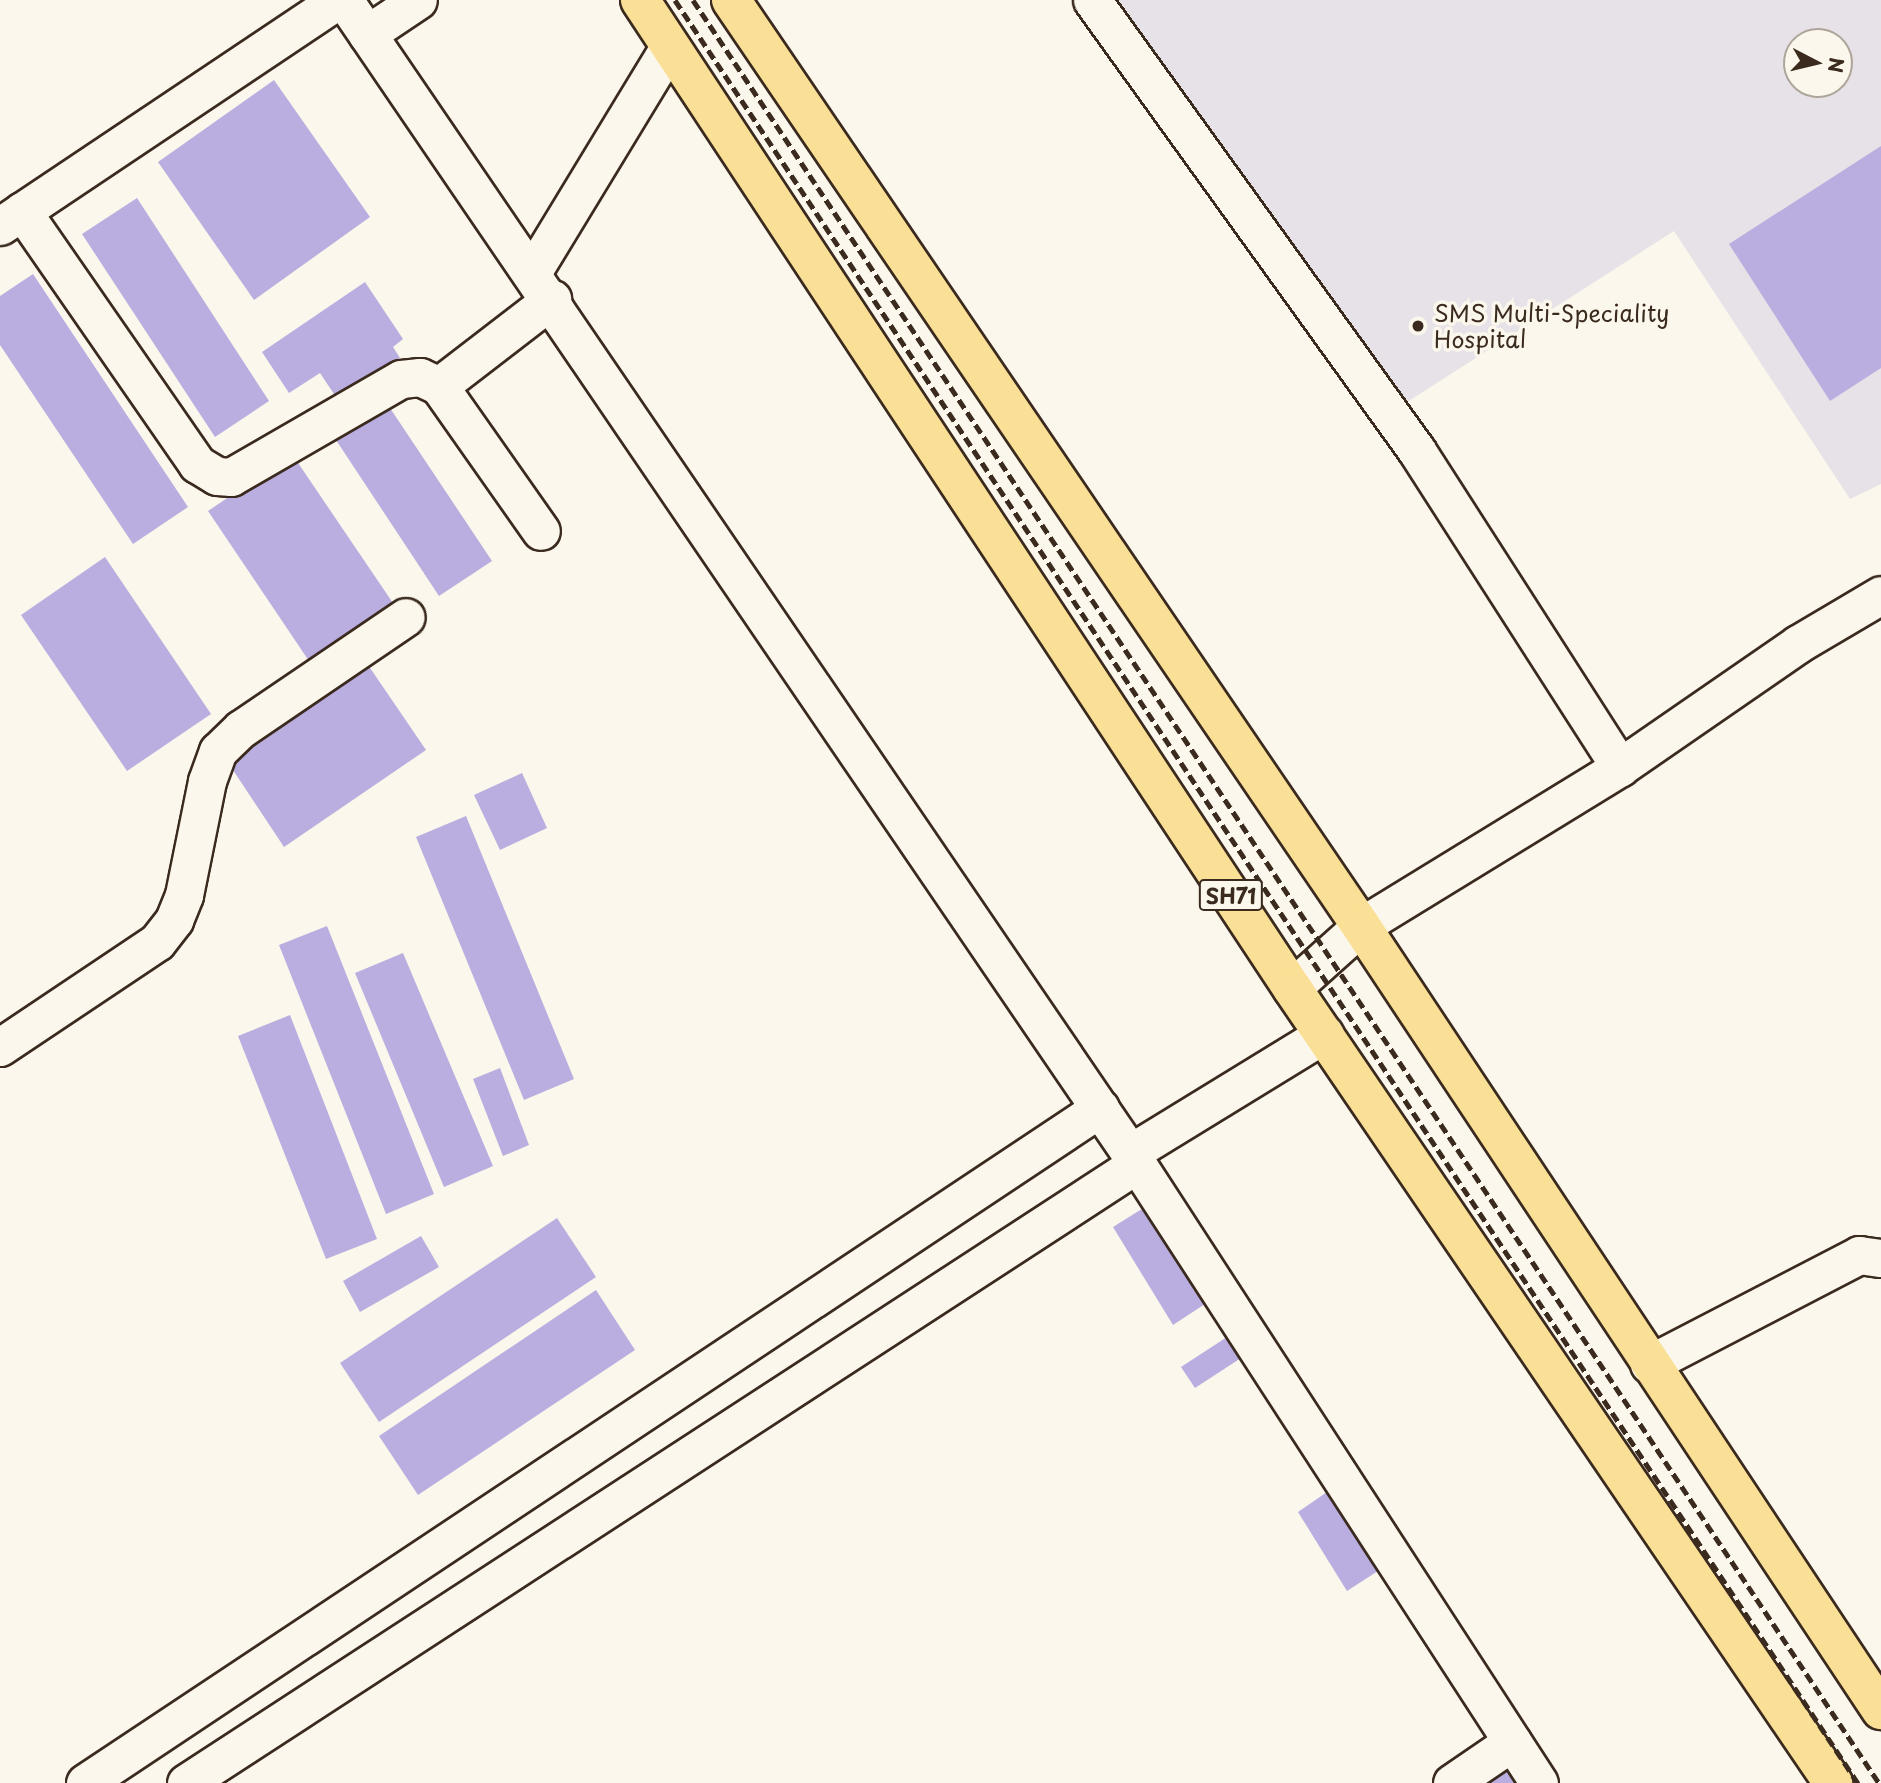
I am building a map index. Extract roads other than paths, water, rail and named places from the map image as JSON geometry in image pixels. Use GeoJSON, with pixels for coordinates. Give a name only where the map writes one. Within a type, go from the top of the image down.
{"type":"FeatureCollection","features":[{"type":"Feature","properties":{"kind":"main road","name":"SH71"},"geometry":{"type":"LineString","coordinates":[[640,0],[1292,988],[1833,1783]]}},
{"type":"Feature","properties":{"kind":"main road"},"geometry":{"type":"LineString","coordinates":[[731,0],[1361,926],[1648,1364],[1876,1690]]}},
{"type":"Feature","properties":{"kind":"street"},"geometry":{"type":"LineString","coordinates":[[338,0],[11,219],[197,464],[217,476],[231,477],[401,379],[419,377],[439,386],[541,531]]}},
{"type":"Feature","properties":{"kind":"street"},"geometry":{"type":"LineString","coordinates":[[344,0],[542,285],[1100,1108],[1539,1783]]}},
{"type":"Feature","properties":{"kind":"street"},"geometry":{"type":"LineString","coordinates":[[367,34],[418,0]]}},
{"type":"Feature","properties":{"kind":"street"},"geometry":{"type":"LineString","coordinates":[[1092,0],[1417,451],[1620,767]]}},
{"type":"Feature","properties":{"kind":"street"},"geometry":{"type":"LineString","coordinates":[[439,386],[542,285],[670,46]]}},
{"type":"Feature","properties":{"kind":"street"},"geometry":{"type":"LineString","coordinates":[[1292,988],[1361,926],[1620,767],[1798,644],[1881,595]]}},
{"type":"Feature","properties":{"kind":"street"},"geometry":{"type":"LineString","coordinates":[[0,1047],[157,942],[166,931],[184,895],[207,781],[218,751],[241,729],[406,617]]}},
{"type":"Feature","properties":{"kind":"street"},"geometry":{"type":"LineString","coordinates":[[186,1783],[1324,1034]]}},
{"type":"Feature","properties":{"kind":"street"},"geometry":{"type":"LineString","coordinates":[[85,1783],[1100,1108]]}},
{"type":"Feature","properties":{"kind":"street"},"geometry":{"type":"LineString","coordinates":[[1648,1364],[1859,1255],[1881,1258]]}},
{"type":"Feature","properties":{"kind":"street"},"geometry":{"type":"LineString","coordinates":[[1452,1783],[1512,1742]]}},
{"type":"Feature","properties":{"kind":"railway"},"geometry":{"type":"LineString","coordinates":[[675,0],[1858,1783]]}},
{"type":"Feature","properties":{"kind":"railway"},"geometry":{"type":"LineString","coordinates":[[693,0],[1879,1783]]}},
{"type":"Feature","properties":{"kind":"place","name":"SMS Multi-Speciality Hospital"},"geometry":{"type":"Point","coordinates":[1418,326]}}]}
